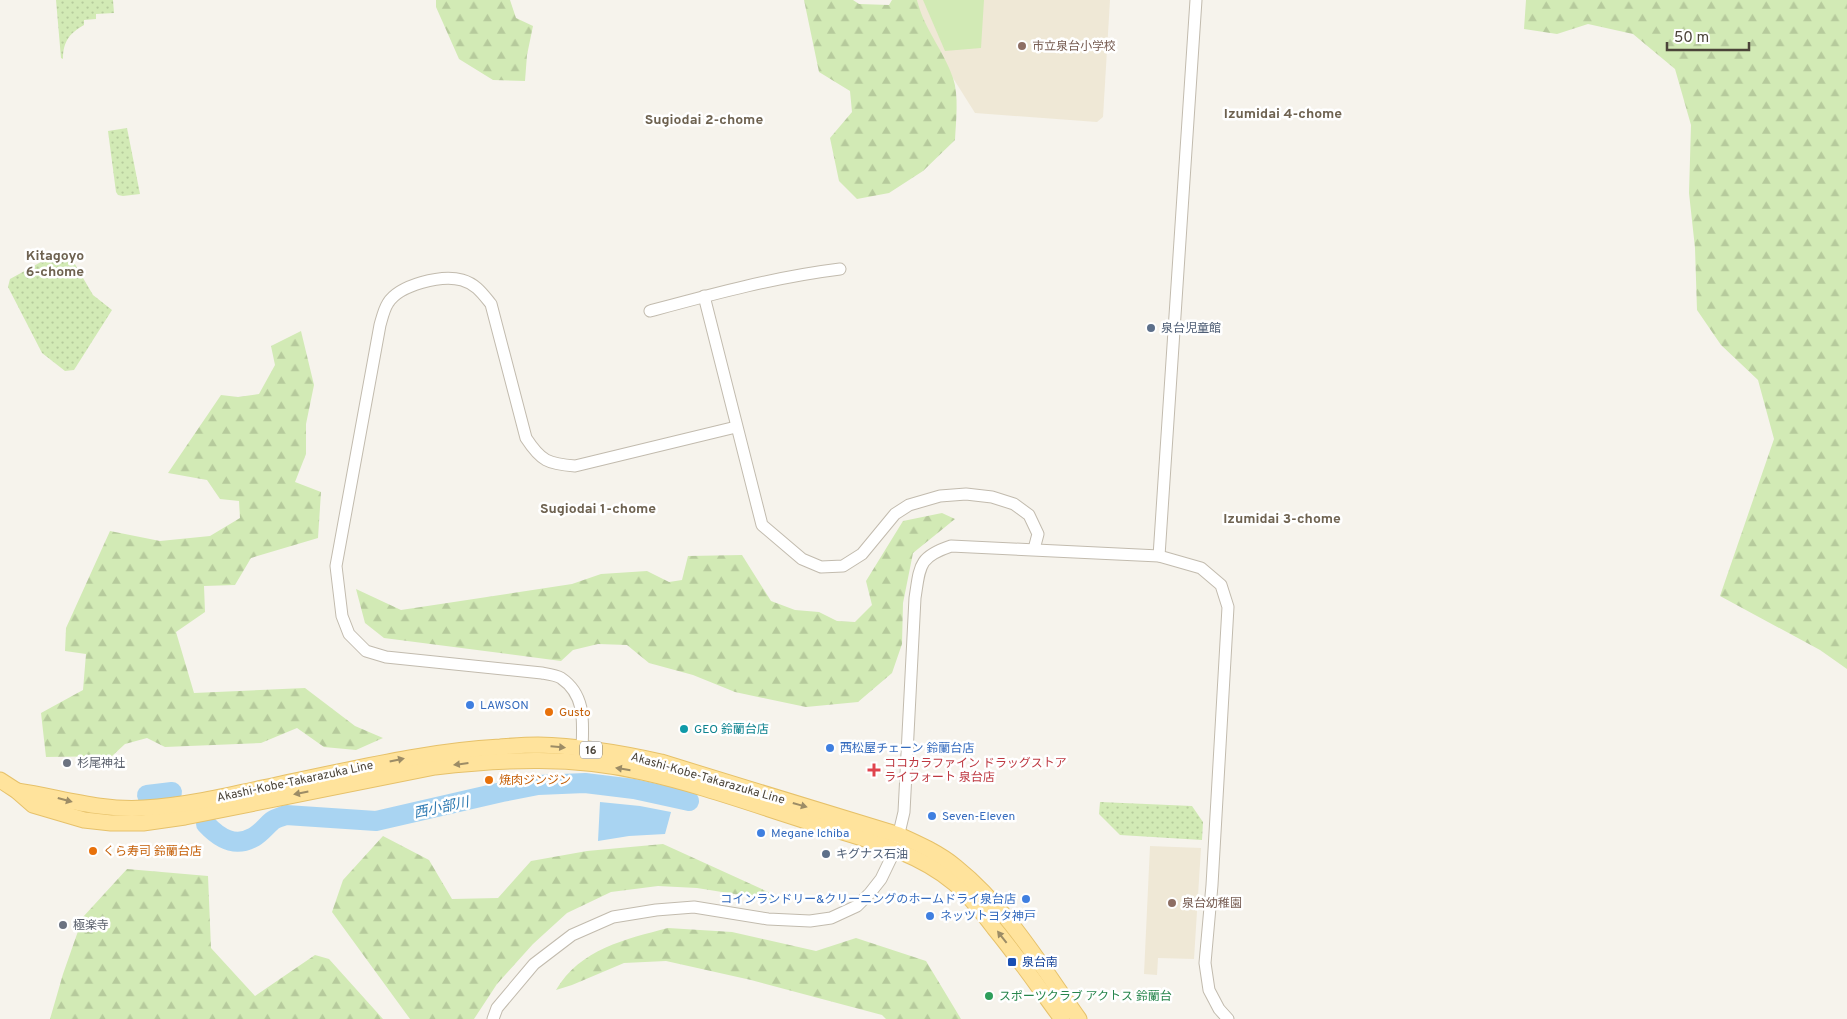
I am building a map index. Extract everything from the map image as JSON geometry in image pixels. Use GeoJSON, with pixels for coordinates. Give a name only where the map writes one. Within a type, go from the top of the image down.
{"type":"FeatureCollection","features":[{"type":"Feature","properties":{"kind":"main road","name":"Akashi-Kobe-Takarazuka Line"},"geometry":{"type":"LineString","coordinates":[[17,791],[48,795],[78,803],[142,808],[181,805],[405,758],[465,749],[537,745],[625,754],[661,762],[899,835],[931,850],[956,866],[990,900],[1021,938],[1079,1019]]}},
{"type":"Feature","properties":{"kind":"main road","name":"Akashi-Kobe-Takarazuka Line"},"geometry":{"type":"LineString","coordinates":[[0,780],[33,805],[84,820],[111,823],[143,823],[185,817],[435,767],[475,762],[524,760],[581,762],[641,771],[706,789],[895,850],[936,870],[971,899],[1008,945],[1062,1019]]}},
{"type":"Feature","properties":{"kind":"street"},"geometry":{"type":"LineString","coordinates":[[1160,556],[1196,0]]}},
{"type":"Feature","properties":{"kind":"street"},"geometry":{"type":"LineString","coordinates":[[650,311],[704,296],[801,274],[840,269]]}},
{"type":"Feature","properties":{"kind":"street"},"geometry":{"type":"LineString","coordinates":[[582,749],[584,716],[573,690],[560,677],[542,673],[386,657],[366,651],[349,634],[342,616],[336,566],[380,325],[388,303],[401,291],[420,283],[441,278],[461,279],[478,288],[491,304],[526,438],[537,455],[556,464],[575,466],[736,427]]}},
{"type":"Feature","properties":{"kind":"street"},"geometry":{"type":"LineString","coordinates":[[704,296],[762,525],[802,559],[821,567],[843,566],[862,554],[895,514],[909,505],[940,496],[966,494],[992,497],[1014,504],[1029,515],[1038,534],[1034,549]]}},
{"type":"Feature","properties":{"kind":"street"},"geometry":{"type":"LineString","coordinates":[[493,1019],[497,1008],[534,964],[572,936],[613,917],[656,910],[694,907],[768,920],[810,921],[831,918],[857,906],[870,893],[881,879],[895,850],[904,812],[915,598],[920,566],[934,552],[951,546],[1160,556],[1201,568],[1221,585],[1228,607],[1206,963],[1209,990],[1219,1009],[1228,1019]]}},
{"type":"Feature","properties":{"kind":"shaded area","name":"市立泉台小学校"},"geometry":{"type":"Polygon","coordinates":[[[917,0],[1110,0],[1103,117],[1097,122],[975,113],[953,78],[920,14],[917,0]]]}},
{"type":"Feature","properties":{"kind":"shaded area","name":"泉台幼稚園"},"geometry":{"type":"Polygon","coordinates":[[[1150,846],[1201,848],[1194,959],[1158,958],[1157,975],[1144,974],[1150,846]]]}},
{"type":"Feature","properties":{"kind":"green space"},"geometry":{"type":"Polygon","coordinates":[[[56,0],[113,0],[114,13],[96,14],[96,19],[84,20],[84,25],[68,38],[64,47],[63,59],[61,58],[56,0]]]}},
{"type":"Feature","properties":{"kind":"green space"},"geometry":{"type":"Polygon","coordinates":[[[436,0],[510,0],[516,18],[533,26],[527,55],[525,81],[493,80],[459,59],[436,7],[436,0]]]}},
{"type":"Feature","properties":{"kind":"green space"},"geometry":{"type":"Polygon","coordinates":[[[804,0],[853,0],[859,4],[889,5],[892,0],[917,0],[924,21],[945,58],[956,92],[955,140],[923,171],[889,193],[857,199],[839,181],[830,138],[852,112],[850,91],[819,72],[804,0]]]}},
{"type":"Feature","properties":{"kind":"green space"},"geometry":{"type":"Polygon","coordinates":[[[923,0],[984,0],[981,48],[945,51],[923,0]]]}},
{"type":"Feature","properties":{"kind":"green space"},"geometry":{"type":"Polygon","coordinates":[[[1526,0],[1847,0],[1847,669],[1820,650],[1720,596],[1774,439],[1758,380],[1721,345],[1697,310],[1695,248],[1689,193],[1691,125],[1675,69],[1633,34],[1588,24],[1557,34],[1524,29],[1526,0]]]}},
{"type":"Feature","properties":{"kind":"green space"},"geometry":{"type":"Polygon","coordinates":[[[127,128],[140,194],[123,196],[118,195],[116,192],[108,131],[127,128]]]}},
{"type":"Feature","properties":{"kind":"green space"},"geometry":{"type":"Polygon","coordinates":[[[61,251],[69,254],[93,295],[112,310],[74,370],[65,371],[42,353],[8,287],[10,279],[61,251]]]}},
{"type":"Feature","properties":{"kind":"green space"},"geometry":{"type":"Polygon","coordinates":[[[301,331],[314,385],[306,424],[306,454],[295,482],[321,492],[318,538],[251,558],[235,585],[204,586],[205,612],[176,632],[194,693],[305,688],[355,726],[383,738],[356,750],[324,747],[297,728],[261,743],[165,747],[147,738],[125,744],[112,756],[46,757],[41,713],[83,690],[86,654],[65,651],[66,628],[110,531],[160,541],[210,536],[240,518],[239,501],[220,499],[207,480],[168,473],[221,395],[238,397],[259,394],[275,365],[271,346],[301,331]]]}},
{"type":"Feature","properties":{"kind":"green space"},"geometry":{"type":"Polygon","coordinates":[[[942,513],[955,519],[913,553],[903,603],[902,644],[892,673],[858,702],[806,707],[735,692],[693,675],[649,663],[627,645],[598,644],[573,650],[561,661],[384,638],[365,623],[356,589],[401,610],[572,584],[601,574],[647,571],[669,582],[682,580],[688,556],[742,555],[771,601],[795,610],[819,612],[837,621],[855,622],[872,605],[866,581],[903,521],[942,513]]]}},
{"type":"Feature","properties":{"kind":"green space"},"geometry":{"type":"Polygon","coordinates":[[[1100,802],[1192,806],[1203,822],[1202,840],[1120,835],[1099,814],[1100,802]]]}},
{"type":"Feature","properties":{"kind":"green space"},"geometry":{"type":"Polygon","coordinates":[[[383,836],[429,860],[452,899],[498,898],[531,861],[587,851],[663,844],[777,896],[771,900],[697,888],[658,886],[611,892],[567,913],[533,944],[497,984],[474,1019],[410,1019],[332,912],[343,880],[383,836]]]}},
{"type":"Feature","properties":{"kind":"green space"},"geometry":{"type":"Polygon","coordinates":[[[127,869],[208,876],[211,948],[255,996],[315,955],[329,959],[383,1019],[50,1019],[83,917],[127,869]]]}},
{"type":"Feature","properties":{"kind":"green space"},"geometry":{"type":"Polygon","coordinates":[[[668,928],[732,932],[816,951],[856,938],[926,961],[961,1019],[886,1019],[882,1015],[751,980],[666,961],[624,963],[556,990],[566,976],[591,955],[620,942],[668,928]]]}},
{"type":"Feature","properties":{"kind":"water"},"geometry":{"type":"Polygon","coordinates":[[[600,802],[640,806],[671,812],[665,834],[629,836],[598,841],[600,802]]]}},
{"type":"Feature","properties":{"kind":"waterway","name":"西小部川"},"geometry":{"type":"LineString","coordinates":[[206,824],[222,837],[240,842],[254,837],[272,821],[286,815],[376,821],[538,785],[585,783],[634,789],[689,801]]}},
{"type":"Feature","properties":{"kind":"waterway","name":"西小部川"},"geometry":{"type":"LineString","coordinates":[[147,795],[172,792]]}},
{"type":"Feature","properties":{"kind":"place","name":"市立泉台小学校"},"geometry":{"type":"Point","coordinates":[1022,46]}},
{"type":"Feature","properties":{"kind":"place","name":"泉台児童館"},"geometry":{"type":"Point","coordinates":[1151,328]}},
{"type":"Feature","properties":{"kind":"place","name":"LAWSON"},"geometry":{"type":"Point","coordinates":[470,705]}},
{"type":"Feature","properties":{"kind":"place","name":"Gusto"},"geometry":{"type":"Point","coordinates":[549,712]}},
{"type":"Feature","properties":{"kind":"place","name":"GEO 鈴蘭台店"},"geometry":{"type":"Point","coordinates":[684,729]}},
{"type":"Feature","properties":{"kind":"place","name":"西松屋チェーン 鈴蘭台店"},"geometry":{"type":"Point","coordinates":[830,748]}},
{"type":"Feature","properties":{"kind":"place","name":"杉尾神社"},"geometry":{"type":"Point","coordinates":[67,763]}},
{"type":"Feature","properties":{"kind":"place","name":"ココカラファイン ドラッグストア ライフォート 泉台店"},"geometry":{"type":"Point","coordinates":[874,770]}},
{"type":"Feature","properties":{"kind":"place","name":"焼肉ジンジン"},"geometry":{"type":"Point","coordinates":[489,780]}},
{"type":"Feature","properties":{"kind":"place","name":"Seven-Eleven"},"geometry":{"type":"Point","coordinates":[932,816]}},
{"type":"Feature","properties":{"kind":"place","name":"Megane Ichiba"},"geometry":{"type":"Point","coordinates":[761,833]}},
{"type":"Feature","properties":{"kind":"place","name":"くら寿司 鈴蘭台店"},"geometry":{"type":"Point","coordinates":[93,851]}},
{"type":"Feature","properties":{"kind":"place","name":"キグナス石油"},"geometry":{"type":"Point","coordinates":[826,854]}},
{"type":"Feature","properties":{"kind":"place","name":"コインランドリー&クリーニングのホームドライ泉台店"},"geometry":{"type":"Point","coordinates":[1026,899]}},
{"type":"Feature","properties":{"kind":"place","name":"泉台幼稚園"},"geometry":{"type":"Point","coordinates":[1172,903]}},
{"type":"Feature","properties":{"kind":"place","name":"ネッツトヨタ神戸"},"geometry":{"type":"Point","coordinates":[930,916]}},
{"type":"Feature","properties":{"kind":"place","name":"極楽寺"},"geometry":{"type":"Point","coordinates":[63,925]}},
{"type":"Feature","properties":{"kind":"place","name":"泉台南"},"geometry":{"type":"Point","coordinates":[1012,962]}},
{"type":"Feature","properties":{"kind":"place","name":"スポーツクラブ アクトス 鈴蘭台"},"geometry":{"type":"Point","coordinates":[989,996]}},
{"type":"Feature","properties":{"kind":"district","name":"Izumidai 4-chome"},"geometry":{"type":"Point","coordinates":[1283,113]}},
{"type":"Feature","properties":{"kind":"district","name":"Sugiodai 2-chome"},"geometry":{"type":"Point","coordinates":[704,119]}},
{"type":"Feature","properties":{"kind":"district","name":"Kitagoyo 6-chome"},"geometry":{"type":"Point","coordinates":[55,264]}},
{"type":"Feature","properties":{"kind":"district","name":"Sugiodai 1-chome"},"geometry":{"type":"Point","coordinates":[598,508]}},
{"type":"Feature","properties":{"kind":"district","name":"Izumidai 3-chome"},"geometry":{"type":"Point","coordinates":[1282,518]}}]}
